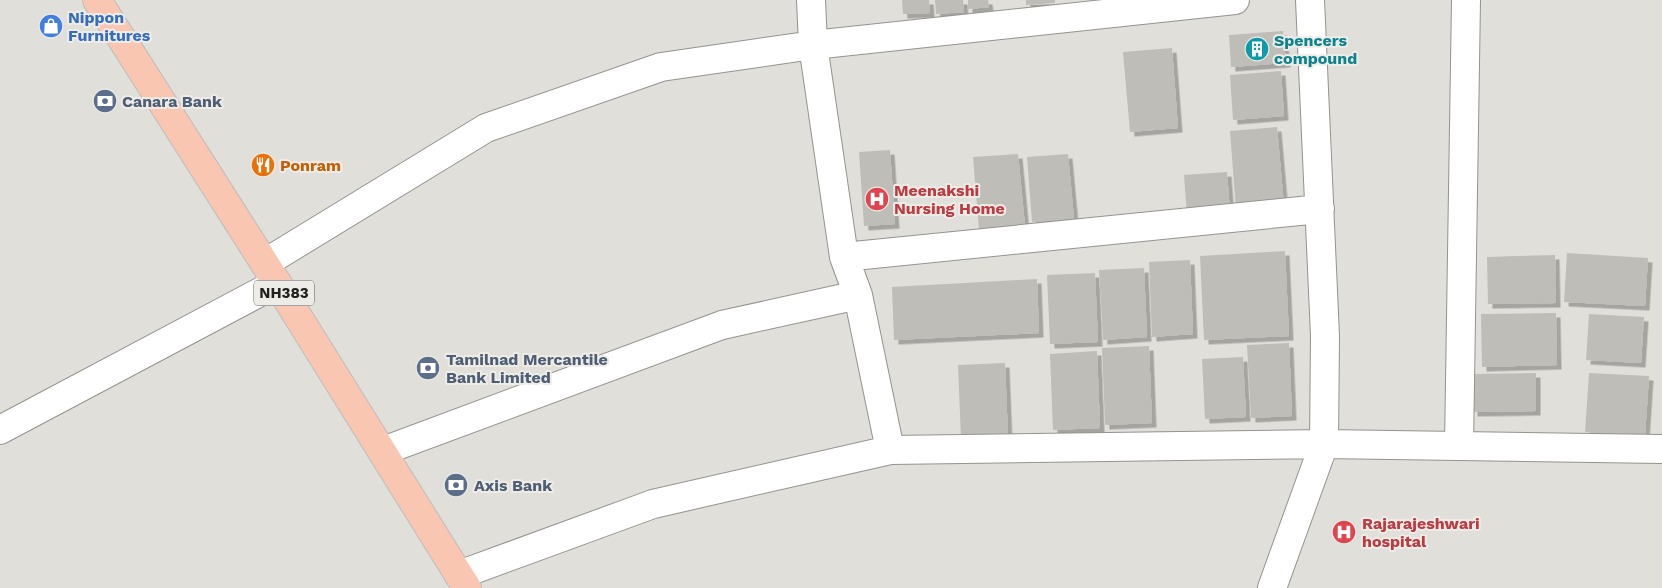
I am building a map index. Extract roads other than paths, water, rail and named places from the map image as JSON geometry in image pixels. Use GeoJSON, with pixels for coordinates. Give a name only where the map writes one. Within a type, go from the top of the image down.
{"type":"FeatureCollection","features":[{"type":"Feature","properties":{"kind":"highway","name":"NH383"},"geometry":{"type":"LineString","coordinates":[[97,0],[271,273],[463,581]]}},
{"type":"Feature","properties":{"kind":"street"},"geometry":{"type":"LineString","coordinates":[[811,0],[813,45],[844,258],[858,295],[890,450]]}},
{"type":"Feature","properties":{"kind":"street"},"geometry":{"type":"LineString","coordinates":[[0,430],[271,273],[486,128],[660,67],[813,45],[1235,0]]}},
{"type":"Feature","properties":{"kind":"street"},"geometry":{"type":"LineString","coordinates":[[1272,588],[1324,444],[1325,336],[1310,0]]}},
{"type":"Feature","properties":{"kind":"street"},"geometry":{"type":"LineString","coordinates":[[1459,446],[1466,0]]}},
{"type":"Feature","properties":{"kind":"street"},"geometry":{"type":"LineString","coordinates":[[844,258],[1320,209]]}},
{"type":"Feature","properties":{"kind":"street"},"geometry":{"type":"LineString","coordinates":[[383,451],[722,325],[858,295]]}},
{"type":"Feature","properties":{"kind":"street"},"geometry":{"type":"LineString","coordinates":[[463,581],[652,504],[890,450],[1324,444],[1662,449]]}},
{"type":"Feature","properties":{"kind":"place","name":"Nippon Furnitures"},"geometry":{"type":"Point","coordinates":[51,26]}},
{"type":"Feature","properties":{"kind":"place","name":"Spencers compound"},"geometry":{"type":"Point","coordinates":[1257,49]}},
{"type":"Feature","properties":{"kind":"place","name":"Canara Bank"},"geometry":{"type":"Point","coordinates":[105,101]}},
{"type":"Feature","properties":{"kind":"place","name":"Ponram"},"geometry":{"type":"Point","coordinates":[263,165]}},
{"type":"Feature","properties":{"kind":"place","name":"Meenakshi Nursing Home"},"geometry":{"type":"Point","coordinates":[877,199]}},
{"type":"Feature","properties":{"kind":"place","name":"Tamilnad Mercantile Bank Limited"},"geometry":{"type":"Point","coordinates":[428,368]}},
{"type":"Feature","properties":{"kind":"place","name":"Axis Bank"},"geometry":{"type":"Point","coordinates":[456,485]}},
{"type":"Feature","properties":{"kind":"place","name":"Rajarajeshwari hospital"},"geometry":{"type":"Point","coordinates":[1344,532]}}]}
